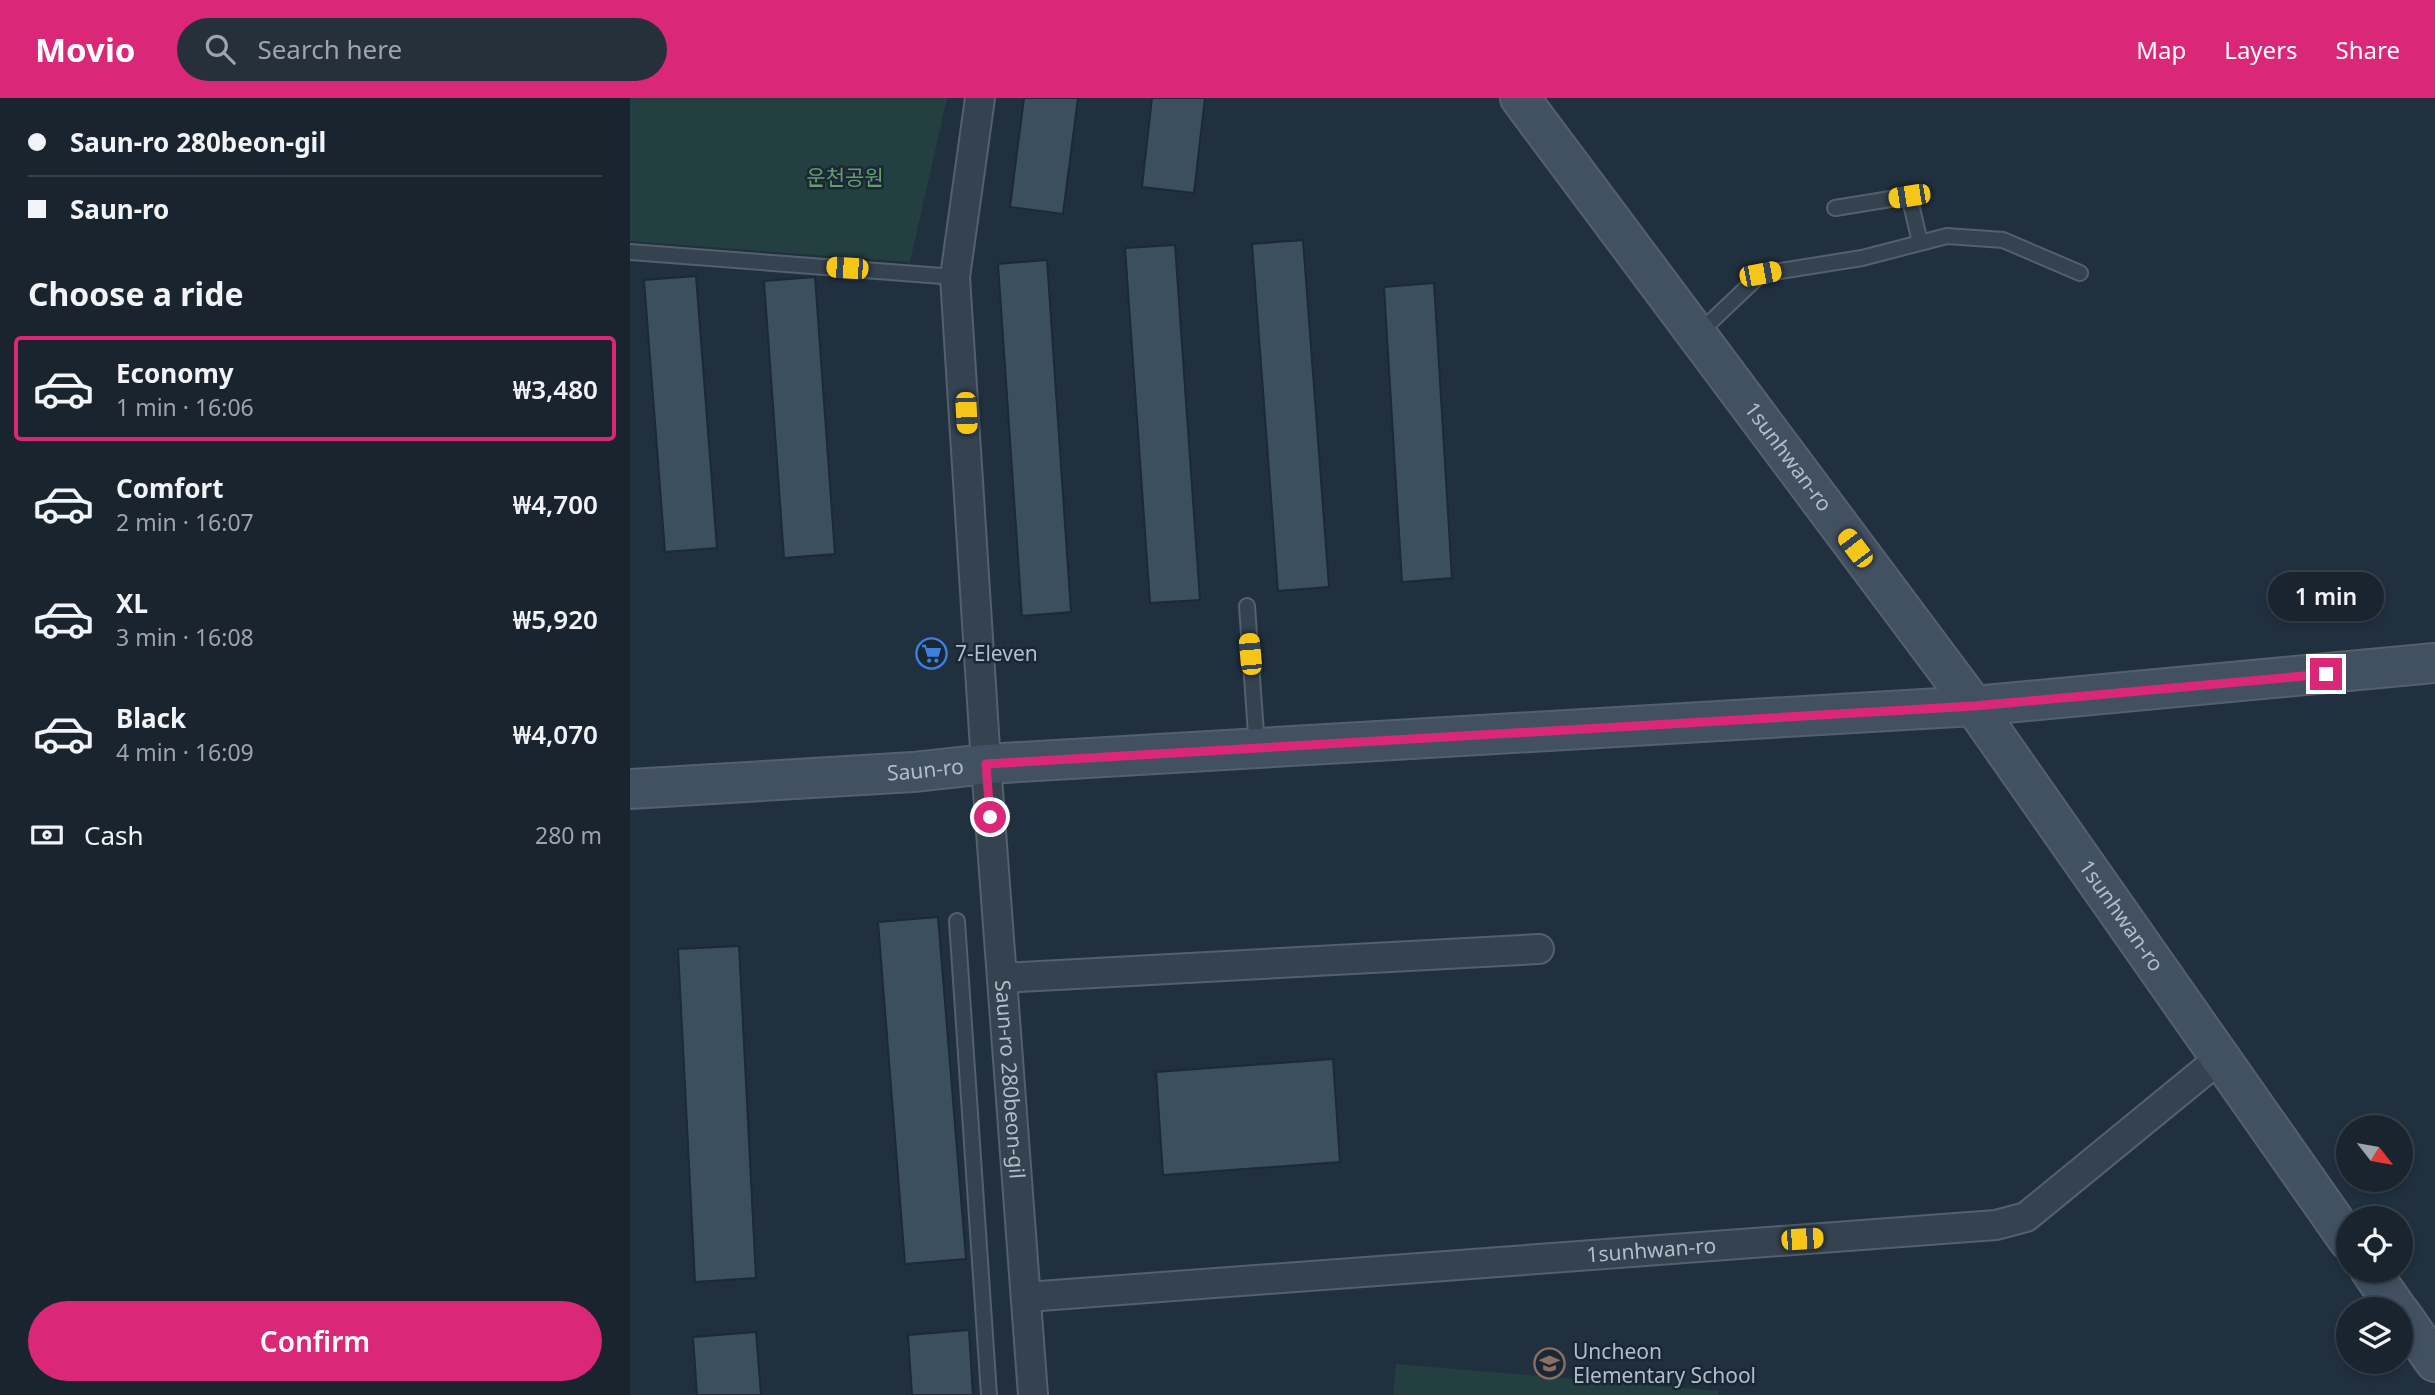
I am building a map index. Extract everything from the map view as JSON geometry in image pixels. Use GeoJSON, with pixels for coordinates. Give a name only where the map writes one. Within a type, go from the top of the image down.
{"type":"FeatureCollection","features":[{"type":"Feature","properties":{"kind":"street","name":"Saun-ro 280beon-gil"},"geometry":{"type":"LineString","coordinates":[[981,98],[956,277],[986,764],[1027,1297],[1032,1395]]}},
{"type":"Feature","properties":{"kind":"street","name":"1sunhwan-ro"},"geometry":{"type":"LineString","coordinates":[[1520,98],[1974,706],[2336,1223]]}},
{"type":"Feature","properties":{"kind":"street","name":"Saun-ro"},"geometry":{"type":"LineString","coordinates":[[630,789],[913,772],[986,764],[1974,706],[2435,663]]}},
{"type":"Feature","properties":{"kind":"street"},"geometry":{"type":"LineString","coordinates":[[1002,978],[1539,949]]}},
{"type":"Feature","properties":{"kind":"street","name":"1sunhwan-ro"},"geometry":{"type":"LineString","coordinates":[[1027,1297],[1996,1225],[2026,1217],[2219,1059]]}},
{"type":"Feature","properties":{"kind":"street"},"geometry":{"type":"LineString","coordinates":[[2413,1331],[2435,1362]]}},
{"type":"Feature","properties":{"kind":"lane"},"geometry":{"type":"LineString","coordinates":[[1835,208],[1909,196],[1920,242]]}},
{"type":"Feature","properties":{"kind":"lane"},"geometry":{"type":"LineString","coordinates":[[1697,335],[1760,274],[1862,258],[1947,236],[2003,240],[2080,273]]}},
{"type":"Feature","properties":{"kind":"lane"},"geometry":{"type":"LineString","coordinates":[[630,252],[956,277]]}},
{"type":"Feature","properties":{"kind":"lane"},"geometry":{"type":"LineString","coordinates":[[1247,606],[1258,749]]}},
{"type":"Feature","properties":{"kind":"lane"},"geometry":{"type":"LineString","coordinates":[[957,921],[989,1395]]}},
{"type":"Feature","properties":{"kind":"green space","name":"운천공원"},"geometry":{"type":"Polygon","coordinates":[[[630,98],[947,98],[910,262],[630,241],[630,98]]]}},
{"type":"Feature","properties":{"kind":"green space"},"geometry":{"type":"Polygon","coordinates":[[[1396,1364],[1718,1391],[1718,1395],[1393,1395],[1396,1364]]]}},
{"type":"Feature","properties":{"kind":"building"},"geometry":{"type":"Polygon","coordinates":[[[1024,98],[1078,98],[1063,214],[1010,207],[1024,98]]]}},
{"type":"Feature","properties":{"kind":"building"},"geometry":{"type":"Polygon","coordinates":[[[1152,98],[1205,98],[1194,193],[1142,187],[1152,98]]]}},
{"type":"Feature","properties":{"kind":"building"},"geometry":{"type":"Polygon","coordinates":[[[1303,240],[1329,587],[1278,591],[1252,244],[1303,240]]]}},
{"type":"Feature","properties":{"kind":"building"},"geometry":{"type":"Polygon","coordinates":[[[1175,245],[1200,600],[1150,603],[1125,248],[1175,245]]]}},
{"type":"Feature","properties":{"kind":"building"},"geometry":{"type":"Polygon","coordinates":[[[1047,260],[1071,612],[1022,616],[998,264],[1047,260]]]}},
{"type":"Feature","properties":{"kind":"building"},"geometry":{"type":"Polygon","coordinates":[[[696,276],[717,548],[665,552],[644,280],[696,276]]]}},
{"type":"Feature","properties":{"kind":"building"},"geometry":{"type":"Polygon","coordinates":[[[815,277],[835,554],[784,558],[764,281],[815,277]]]}},
{"type":"Feature","properties":{"kind":"building"},"geometry":{"type":"Polygon","coordinates":[[[1434,283],[1452,578],[1402,582],[1384,287],[1434,283]]]}},
{"type":"Feature","properties":{"kind":"building"},"geometry":{"type":"Polygon","coordinates":[[[938,917],[966,1259],[905,1264],[878,922],[938,917]]]}},
{"type":"Feature","properties":{"kind":"building"},"geometry":{"type":"Polygon","coordinates":[[[739,946],[756,1278],[695,1282],[678,949],[739,946]]]}},
{"type":"Feature","properties":{"kind":"building"},"geometry":{"type":"Polygon","coordinates":[[[1333,1059],[1340,1162],[1163,1175],[1156,1072],[1333,1059]]]}},
{"type":"Feature","properties":{"kind":"building"},"geometry":{"type":"Polygon","coordinates":[[[969,1330],[973,1395],[912,1395],[908,1335],[969,1330]]]}},
{"type":"Feature","properties":{"kind":"building"},"geometry":{"type":"Polygon","coordinates":[[[756,1332],[761,1395],[697,1395],[693,1337],[756,1332]]]}},
{"type":"Feature","properties":{"kind":"place","name":"7-Eleven"},"geometry":{"type":"Point","coordinates":[932,654]}},
{"type":"Feature","properties":{"kind":"place","name":"Uncheon Elementary School"},"geometry":{"type":"Point","coordinates":[1550,1364]}},
{"type":"Feature","properties":{"kind":"route"},"geometry":{"type":"LineString","coordinates":[[990,817],[986,764],[1974,706],[2326,674]]}}]}
